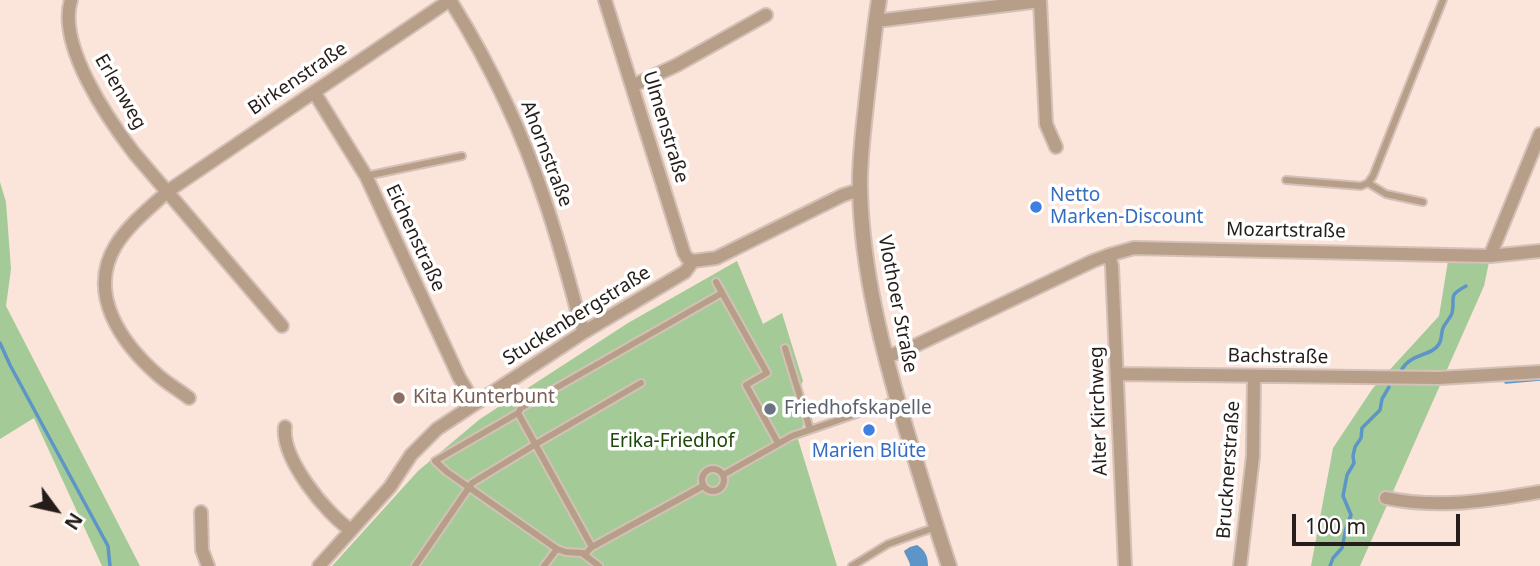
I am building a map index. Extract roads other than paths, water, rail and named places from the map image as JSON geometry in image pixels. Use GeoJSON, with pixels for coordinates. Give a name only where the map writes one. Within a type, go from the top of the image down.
{"type":"FeatureCollection","features":[{"type":"Feature","properties":{"kind":"street","name":"Erlenweg"},"geometry":{"type":"LineString","coordinates":[[71,0],[68,8],[69,33],[94,92],[129,146],[168,191]]}},
{"type":"Feature","properties":{"kind":"street","name":"Birkenstraße"},"geometry":{"type":"LineString","coordinates":[[189,398],[159,377],[130,346],[113,321],[104,290],[109,261],[115,246],[138,219],[168,191],[450,0]]}},
{"type":"Feature","properties":{"kind":"street","name":"Ahornstraße"},"geometry":{"type":"LineString","coordinates":[[450,0],[485,61],[521,137],[546,204],[584,332]]}},
{"type":"Feature","properties":{"kind":"street","name":"Ulmenstraße"},"geometry":{"type":"LineString","coordinates":[[606,0],[684,253],[694,261]]}},
{"type":"Feature","properties":{"kind":"street","name":"Vlothoer Straße"},"geometry":{"type":"LineString","coordinates":[[879,0],[864,124],[860,190],[866,263],[885,357],[949,566]]}},
{"type":"Feature","properties":{"kind":"street"},"geometry":{"type":"LineString","coordinates":[[876,21],[1040,1],[1046,124],[1056,146]]}},
{"type":"Feature","properties":{"kind":"street"},"geometry":{"type":"LineString","coordinates":[[632,86],[677,65],[766,15]]}},
{"type":"Feature","properties":{"kind":"street","name":"Eichenstraße"},"geometry":{"type":"LineString","coordinates":[[314,92],[366,177],[459,377],[475,404]]}},
{"type":"Feature","properties":{"kind":"street"},"geometry":{"type":"LineString","coordinates":[[1490,256],[1540,134]]}},
{"type":"Feature","properties":{"kind":"street","name":"Stuckenbergstraße"},"geometry":{"type":"LineString","coordinates":[[319,566],[390,487],[411,455],[437,429],[584,332],[685,272],[694,261],[716,258],[843,195],[860,190]]}},
{"type":"Feature","properties":{"kind":"street"},"geometry":{"type":"LineString","coordinates":[[168,191],[282,326]]}},
{"type":"Feature","properties":{"kind":"street","name":"Mozartstraße"},"geometry":{"type":"LineString","coordinates":[[885,357],[906,350],[1109,255],[1134,248],[1490,256],[1540,251]]}},
{"type":"Feature","properties":{"kind":"street","name":"Alter Kirchweg"},"geometry":{"type":"LineString","coordinates":[[1109,255],[1112,266],[1125,566]]}},
{"type":"Feature","properties":{"kind":"street","name":"Bachstraße"},"geometry":{"type":"LineString","coordinates":[[1117,374],[1439,378],[1540,372]]}},
{"type":"Feature","properties":{"kind":"street","name":"Brucknerstraße"},"geometry":{"type":"LineString","coordinates":[[1240,566],[1252,456],[1254,376]]}},
{"type":"Feature","properties":{"kind":"street"},"geometry":{"type":"LineString","coordinates":[[285,427],[284,436],[294,464],[332,515],[351,530]]}},
{"type":"Feature","properties":{"kind":"street"},"geometry":{"type":"LineString","coordinates":[[1386,498],[1462,503],[1540,492]]}},
{"type":"Feature","properties":{"kind":"street"},"geometry":{"type":"LineString","coordinates":[[201,512],[202,550],[208,566]]}},
{"type":"Feature","properties":{"kind":"lane"},"geometry":{"type":"LineString","coordinates":[[1286,180],[1361,186],[1368,183],[1443,0]]}},
{"type":"Feature","properties":{"kind":"lane"},"geometry":{"type":"LineString","coordinates":[[366,177],[462,156]]}},
{"type":"Feature","properties":{"kind":"lane"},"geometry":{"type":"LineString","coordinates":[[1368,183],[1385,194],[1423,202]]}},
{"type":"Feature","properties":{"kind":"lane"},"geometry":{"type":"LineString","coordinates":[[716,282],[767,373],[746,384],[778,443]]}},
{"type":"Feature","properties":{"kind":"lane"},"geometry":{"type":"LineString","coordinates":[[599,566],[582,553],[557,549],[435,461],[518,413],[521,408],[722,293]]}},
{"type":"Feature","properties":{"kind":"lane"},"geometry":{"type":"LineString","coordinates":[[785,348],[810,429]]}},
{"type":"Feature","properties":{"kind":"lane"},"geometry":{"type":"LineString","coordinates":[[415,566],[472,483],[641,383]]}},
{"type":"Feature","properties":{"kind":"lane"},"geometry":{"type":"LineString","coordinates":[[723,475],[792,436],[897,400]]}},
{"type":"Feature","properties":{"kind":"lane"},"geometry":{"type":"LineString","coordinates":[[518,413],[592,547]]}},
{"type":"Feature","properties":{"kind":"lane"},"geometry":{"type":"LineString","coordinates":[[707,470],[719,470],[723,475],[724,481],[718,491],[712,492],[703,486],[703,475],[707,470]]}},
{"type":"Feature","properties":{"kind":"lane"},"geometry":{"type":"LineString","coordinates":[[584,555],[592,547],[703,486]]}},
{"type":"Feature","properties":{"kind":"lane"},"geometry":{"type":"LineString","coordinates":[[852,566],[888,544],[936,527]]}},
{"type":"Feature","properties":{"kind":"lane"},"geometry":{"type":"LineString","coordinates":[[544,566],[557,549]]}},
{"type":"Feature","properties":{"kind":"water"},"geometry":{"type":"Polygon","coordinates":[[[917,545],[926,554],[928,566],[910,566],[904,551],[917,545]]]}},
{"type":"Feature","properties":{"kind":"waterway"},"geometry":{"type":"LineString","coordinates":[[1402,369],[1411,360],[1436,348],[1452,313],[1454,295],[1466,286]]}},
{"type":"Feature","properties":{"kind":"waterway"},"geometry":{"type":"LineString","coordinates":[[0,343],[108,546],[110,566]]}},
{"type":"Feature","properties":{"kind":"waterway"},"geometry":{"type":"LineString","coordinates":[[1506,382],[1540,379]]}},
{"type":"Feature","properties":{"kind":"waterway"},"geometry":{"type":"LineString","coordinates":[[1330,566],[1342,548],[1351,515],[1343,496],[1347,475],[1354,463],[1355,447],[1361,438],[1362,428],[1380,410],[1382,399],[1389,387]]}},
{"type":"Feature","properties":{"kind":"place","name":"Netto Marken-Discount"},"geometry":{"type":"Point","coordinates":[1036,207]}},
{"type":"Feature","properties":{"kind":"place","name":"Kita Kunterbunt"},"geometry":{"type":"Point","coordinates":[399,398]}},
{"type":"Feature","properties":{"kind":"place","name":"Friedhofskapelle"},"geometry":{"type":"Point","coordinates":[770,409]}},
{"type":"Feature","properties":{"kind":"place","name":"Marien Blüte"},"geometry":{"type":"Point","coordinates":[869,430]}},
{"type":"Feature","properties":{"kind":"park label","name":"Erika-Friedhof"},"geometry":{"type":"Point","coordinates":[672,442]}}]}
